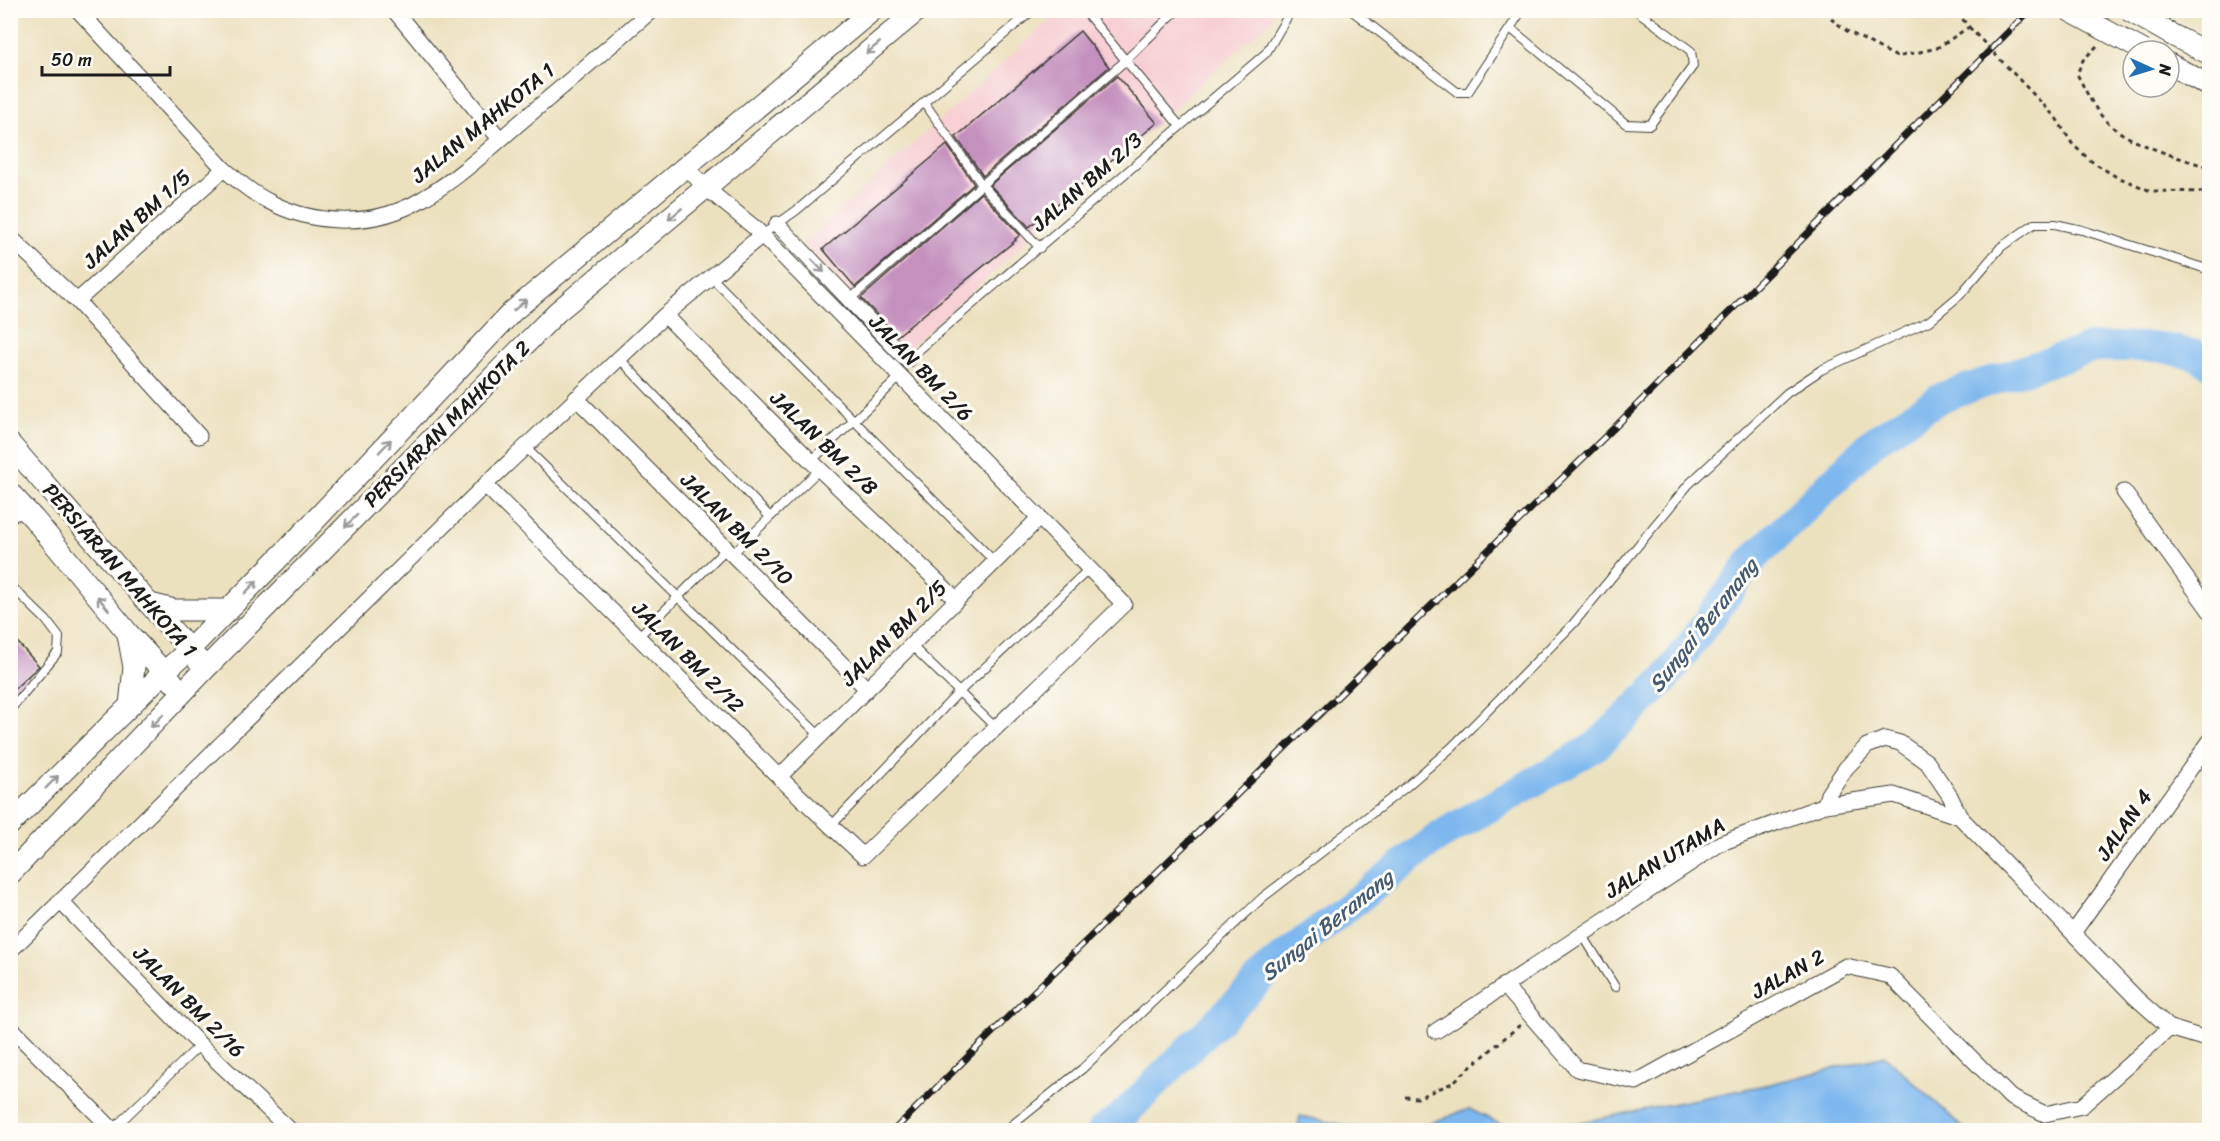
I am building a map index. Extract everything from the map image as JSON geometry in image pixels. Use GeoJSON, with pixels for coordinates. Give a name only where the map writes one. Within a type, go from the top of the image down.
{"type":"FeatureCollection","features":[{"type":"Feature","properties":{"kind":"main road","name":"PERSIARAN MAHKOTA 2"},"geometry":{"type":"LineString","coordinates":[[10,824],[229,610],[513,310],[873,10]]}},
{"type":"Feature","properties":{"kind":"main road","name":"PERSIARAN MAHKOTA 2"},"geometry":{"type":"LineString","coordinates":[[10,874],[185,693],[206,668],[556,312],[918,10]]}},
{"type":"Feature","properties":{"kind":"main road"},"geometry":{"type":"LineString","coordinates":[[2068,10],[2122,39]]}},
{"type":"Feature","properties":{"kind":"main road"},"geometry":{"type":"LineString","coordinates":[[2128,10],[2210,54]]}},
{"type":"Feature","properties":{"kind":"main road"},"geometry":{"type":"LineString","coordinates":[[2181,70],[2210,86]]}},
{"type":"Feature","properties":{"kind":"main road","name":"PERSIARAN MAHKOTA 1"},"geometry":{"type":"LineString","coordinates":[[10,444],[206,668]]}},
{"type":"Feature","properties":{"kind":"main road","name":"PERSIARAN MAHKOTA 1"},"geometry":{"type":"LineString","coordinates":[[10,493],[20,515],[163,673],[185,693]]}},
{"type":"Feature","properties":{"kind":"main road"},"geometry":{"type":"LineString","coordinates":[[150,604],[174,610],[229,610]]}},
{"type":"Feature","properties":{"kind":"main road"},"geometry":{"type":"LineString","coordinates":[[128,633],[134,667],[130,705]]}},
{"type":"Feature","properties":{"kind":"street","name":"JALAN MAHKOTA 1"},"geometry":{"type":"LineString","coordinates":[[78,10],[224,169],[269,202],[303,216],[363,220],[392,213],[423,200],[459,174],[652,10]]}},
{"type":"Feature","properties":{"kind":"street"},"geometry":{"type":"LineString","coordinates":[[394,10],[500,139]]}},
{"type":"Feature","properties":{"kind":"street","name":"JALAN BM 2/6"},"geometry":{"type":"LineString","coordinates":[[685,166],[706,188],[762,235],[1124,604],[996,728]]}},
{"type":"Feature","properties":{"kind":"street","name":"JALAN BM 1/5"},"geometry":{"type":"LineString","coordinates":[[77,300],[224,169]]}},
{"type":"Feature","properties":{"kind":"street"},"geometry":{"type":"LineString","coordinates":[[777,224],[907,360]]}},
{"type":"Feature","properties":{"kind":"street"},"geometry":{"type":"LineString","coordinates":[[10,951],[317,652],[484,485],[665,315],[762,235]]}},
{"type":"Feature","properties":{"kind":"street","name":"JALAN BM 1/5"},"geometry":{"type":"LineString","coordinates":[[10,237],[77,300],[199,436]]}},
{"type":"Feature","properties":{"kind":"street","name":"JALAN BM 2/8"},"geometry":{"type":"LineString","coordinates":[[665,315],[816,465],[957,600]]}},
{"type":"Feature","properties":{"kind":"street","name":"JALAN BM 2/10"},"geometry":{"type":"LineString","coordinates":[[576,398],[867,689]]}},
{"type":"Feature","properties":{"kind":"street","name":"JALAN BM 2/12"},"geometry":{"type":"LineString","coordinates":[[484,485],[779,777],[863,856],[996,728]]}},
{"type":"Feature","properties":{"kind":"street"},"geometry":{"type":"LineString","coordinates":[[2124,492],[2210,611]]}},
{"type":"Feature","properties":{"kind":"street","name":"JALAN BM 2/5"},"geometry":{"type":"LineString","coordinates":[[779,777],[1039,518]]}},
{"type":"Feature","properties":{"kind":"street"},"geometry":{"type":"LineString","coordinates":[[1825,805],[1828,795],[1846,768],[1867,746],[1885,739],[1900,743],[1927,762],[1950,796],[1960,817]]}},
{"type":"Feature","properties":{"kind":"street","name":"JALAN 4"},"geometry":{"type":"LineString","coordinates":[[2073,933],[2210,741]]}},
{"type":"Feature","properties":{"kind":"street","name":"JALAN UTAMA"},"geometry":{"type":"LineString","coordinates":[[1436,1031],[1721,843],[1825,805],[1894,795],[1960,817],[2136,998],[2170,1028],[2210,1042]]}},
{"type":"Feature","properties":{"kind":"street","name":"JALAN BM 2/16"},"geometry":{"type":"LineString","coordinates":[[60,901],[200,1045],[290,1131]]}},
{"type":"Feature","properties":{"kind":"street","name":"JALAN 2"},"geometry":{"type":"LineString","coordinates":[[1504,985],[1577,1069],[1636,1082],[1846,966],[1890,976],[2010,1097],[2045,1114],[2082,1106],[2170,1028]]}},
{"type":"Feature","properties":{"kind":"street"},"geometry":{"type":"LineString","coordinates":[[10,1027],[113,1130]]}},
{"type":"Feature","properties":{"kind":"lane"},"geometry":{"type":"LineString","coordinates":[[762,235],[797,210],[1033,10]]}},
{"type":"Feature","properties":{"kind":"lane"},"geometry":{"type":"LineString","coordinates":[[1083,10],[1179,126]]}},
{"type":"Feature","properties":{"kind":"lane"},"geometry":{"type":"LineString","coordinates":[[850,299],[1125,61],[1177,10]]}},
{"type":"Feature","properties":{"kind":"lane","name":"JALAN BM 2/3"},"geometry":{"type":"LineString","coordinates":[[638,637],[678,597],[770,517],[854,420],[898,374],[907,360],[1266,53],[1288,14],[1287,10]]}},
{"type":"Feature","properties":{"kind":"lane"},"geometry":{"type":"LineString","coordinates":[[1351,10],[1457,92],[1468,92],[1522,10]]}},
{"type":"Feature","properties":{"kind":"lane"},"geometry":{"type":"LineString","coordinates":[[1510,28],[1626,124],[1650,125],[1693,66],[1690,51],[1636,10]]}},
{"type":"Feature","properties":{"kind":"lane"},"geometry":{"type":"LineString","coordinates":[[924,102],[982,185],[1040,248]]}},
{"type":"Feature","properties":{"kind":"lane"},"geometry":{"type":"LineString","coordinates":[[1006,1131],[1082,1069],[1262,898],[1406,787],[1452,747],[1573,624],[1689,484],[1787,393],[1821,370],[1929,321],[1960,295],[2001,247],[2034,224],[2055,224],[2082,230],[2210,270]]}},
{"type":"Feature","properties":{"kind":"lane"},"geometry":{"type":"LineString","coordinates":[[711,277],[995,562]]}},
{"type":"Feature","properties":{"kind":"lane"},"geometry":{"type":"LineString","coordinates":[[619,358],[770,517]]}},
{"type":"Feature","properties":{"kind":"lane"},"geometry":{"type":"LineString","coordinates":[[525,447],[820,736]]}},
{"type":"Feature","properties":{"kind":"lane"},"geometry":{"type":"LineString","coordinates":[[831,826],[959,692],[1089,568]]}},
{"type":"Feature","properties":{"kind":"lane"},"geometry":{"type":"LineString","coordinates":[[10,585],[46,620],[59,637],[58,652],[10,711]]}},
{"type":"Feature","properties":{"kind":"lane"},"geometry":{"type":"LineString","coordinates":[[911,645],[996,728]]}},
{"type":"Feature","properties":{"kind":"lane"},"geometry":{"type":"LineString","coordinates":[[1582,934],[1616,987]]}},
{"type":"Feature","properties":{"kind":"lane"},"geometry":{"type":"LineString","coordinates":[[113,1130],[200,1045]]}},
{"type":"Feature","properties":{"kind":"path"},"geometry":{"type":"LineString","coordinates":[[1828,10],[1830,18],[1847,31],[1897,57],[1937,48],[1970,27]]}},
{"type":"Feature","properties":{"kind":"path"},"geometry":{"type":"LineString","coordinates":[[1954,10],[2056,118],[2073,145],[2091,161],[2115,176],[2151,191],[2210,192]]}},
{"type":"Feature","properties":{"kind":"path"},"geometry":{"type":"LineString","coordinates":[[2100,43],[2084,60],[2077,74],[2092,103],[2106,122],[2127,138],[2210,168]]}},
{"type":"Feature","properties":{"kind":"path"},"geometry":{"type":"LineString","coordinates":[[1404,1097],[1418,1098],[1452,1083],[1530,1016]]}},
{"type":"Feature","properties":{"kind":"shaded area"},"geometry":{"type":"Polygon","coordinates":[[[1268,10],[1274,17],[903,354],[804,243],[1060,11],[1268,10]]]}},
{"type":"Feature","properties":{"kind":"water"},"geometry":{"type":"Polygon","coordinates":[[[1885,1056],[1966,1130],[1543,1130],[1770,1084],[1885,1056]]]}},
{"type":"Feature","properties":{"kind":"water"},"geometry":{"type":"Polygon","coordinates":[[[1469,1109],[1513,1130],[1410,1130],[1469,1109]]]}},
{"type":"Feature","properties":{"kind":"water"},"geometry":{"type":"Polygon","coordinates":[[[1300,1116],[1369,1130],[1297,1130],[1300,1116]]]}},
{"type":"Feature","properties":{"kind":"building"},"geometry":{"type":"Polygon","coordinates":[[[1080,31],[1109,67],[983,176],[956,137],[1080,31]]]}},
{"type":"Feature","properties":{"kind":"building"},"geometry":{"type":"Polygon","coordinates":[[[1117,76],[1157,123],[1029,227],[990,185],[1117,76]]]}},
{"type":"Feature","properties":{"kind":"building"},"geometry":{"type":"Polygon","coordinates":[[[947,145],[974,184],[855,287],[823,249],[947,145]]]}},
{"type":"Feature","properties":{"kind":"building"},"geometry":{"type":"Polygon","coordinates":[[[981,193],[1020,235],[897,336],[861,298],[981,193]]]}},
{"type":"Feature","properties":{"kind":"building"},"geometry":{"type":"Polygon","coordinates":[[[10,634],[39,666],[10,693],[10,634]]]}},
{"type":"Feature","properties":{"kind":"waterway","name":"Sungai Beranang"},"geometry":{"type":"LineString","coordinates":[[1102,1130],[1116,1122],[1278,961],[1438,837],[1596,746],[1666,678],[1754,558],[1874,441],[1942,397],[2094,347],[2159,347],[2195,355],[2210,364]]}},
{"type":"Feature","properties":{"kind":"railway"},"geometry":{"type":"LineString","coordinates":[[894,1130],[1614,428],[2030,10]]}}]}
